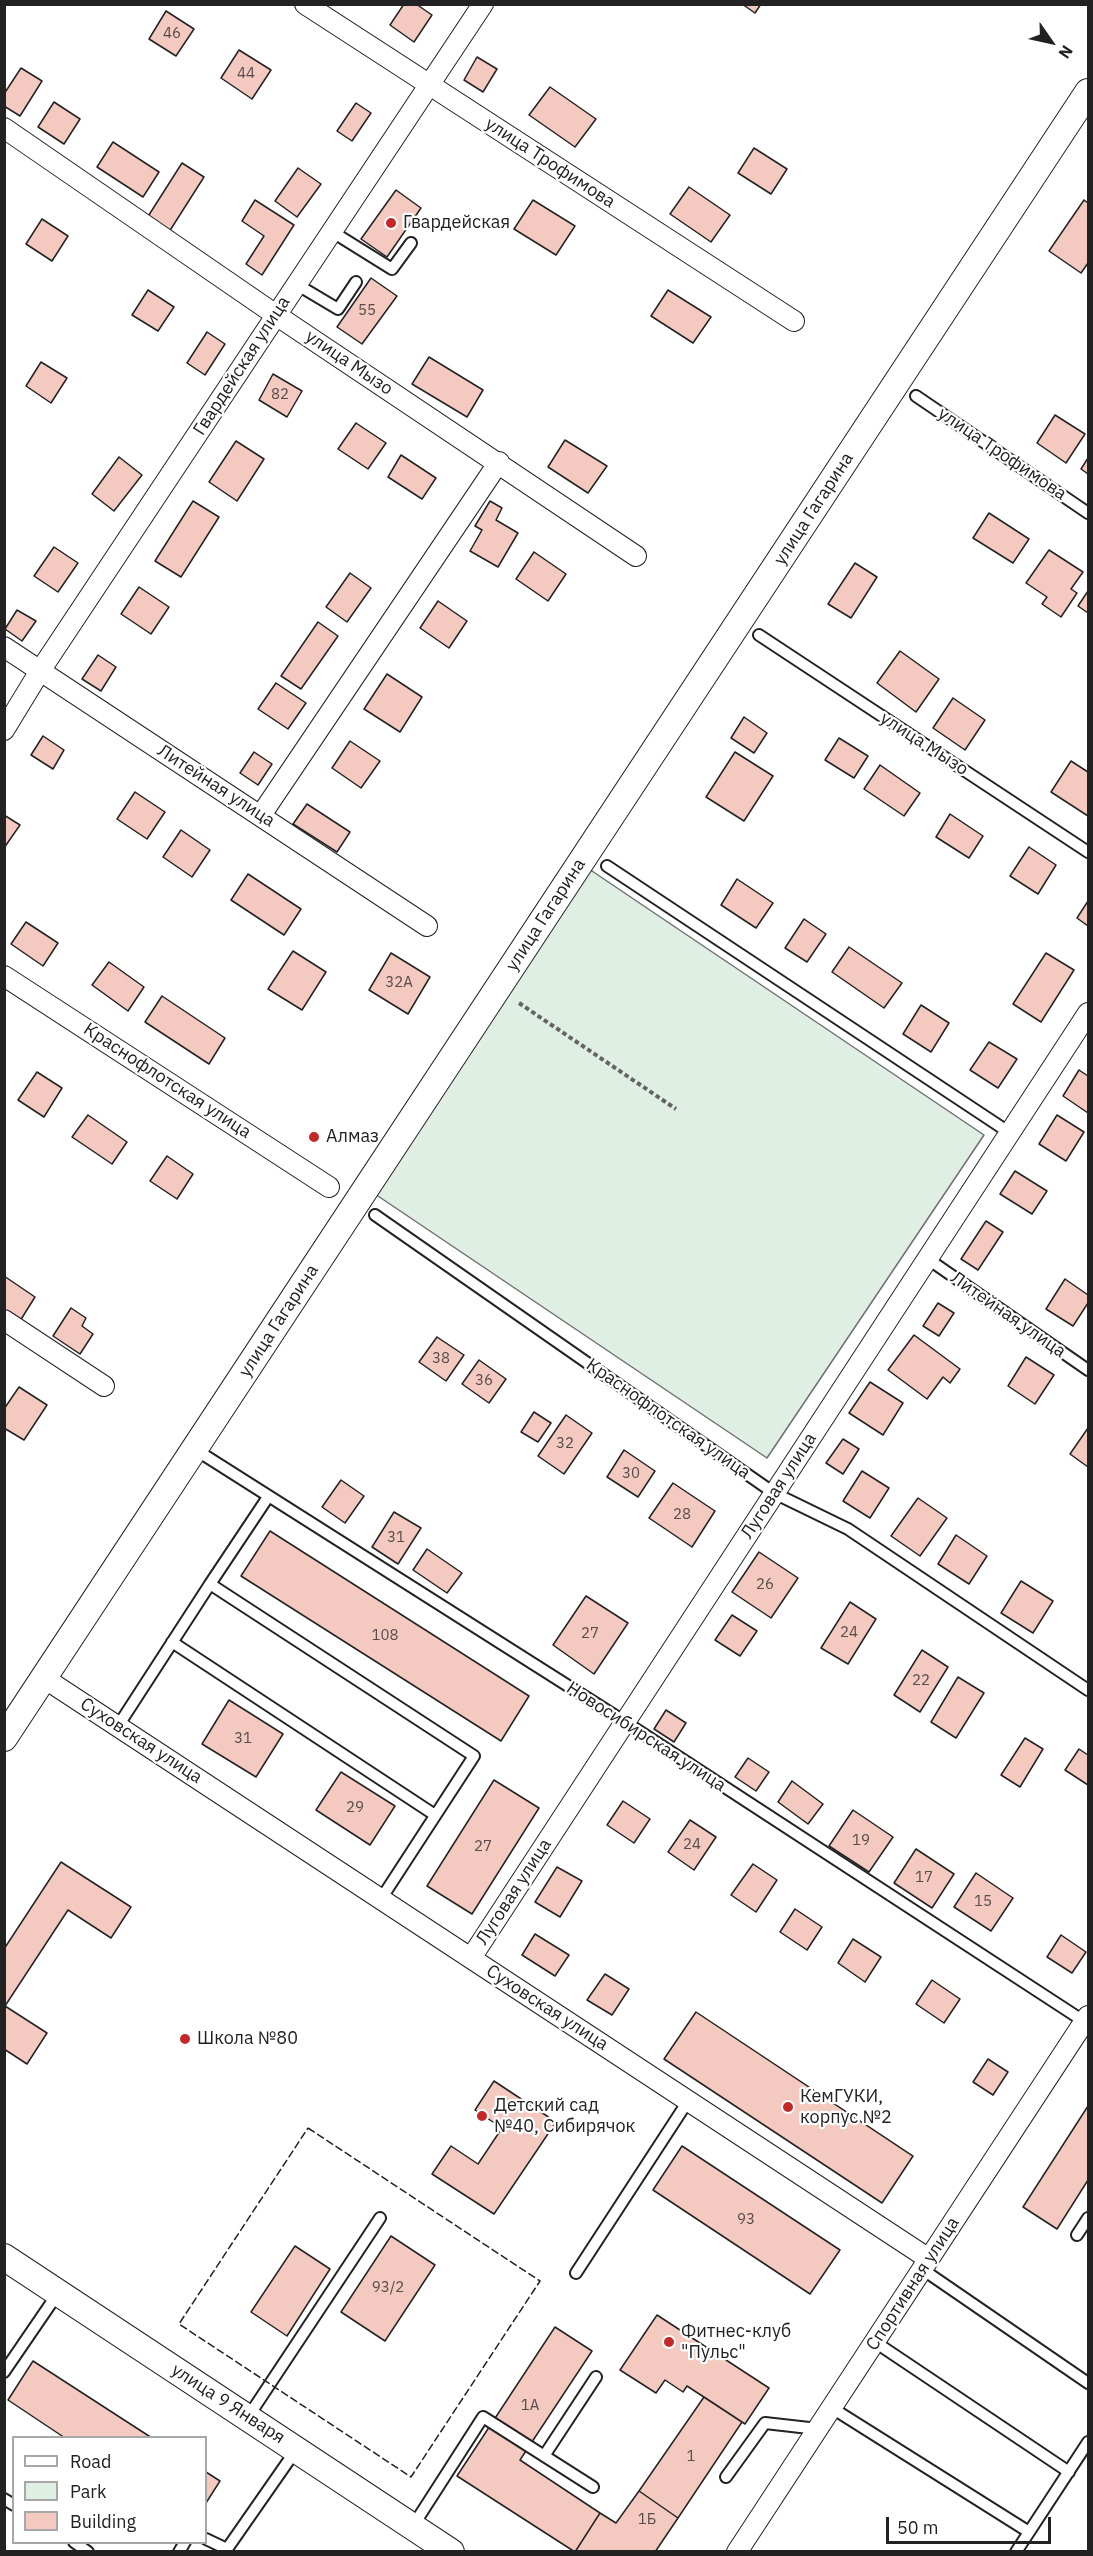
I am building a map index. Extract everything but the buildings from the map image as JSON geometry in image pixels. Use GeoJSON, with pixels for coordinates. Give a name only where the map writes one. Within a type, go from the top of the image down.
{"type":"FeatureCollection","features":[{"type":"Feature","properties":{"kind":"street","name":"улица Трофимова"},"geometry":{"type":"LineString","coordinates":[[305,4],[794,321]]}},
{"type":"Feature","properties":{"kind":"street","name":"Гвардейская улица"},"geometry":{"type":"LineString","coordinates":[[4,730],[40,671],[331,231],[431,86],[483,4]]}},
{"type":"Feature","properties":{"kind":"street","name":"улица Гагарина"},"geometry":{"type":"LineString","coordinates":[[4,1738],[1089,92]]}},
{"type":"Feature","properties":{"kind":"street","name":"улица Мызо"},"geometry":{"type":"LineString","coordinates":[[4,128],[276,315],[499,462],[636,556]]}},
{"type":"Feature","properties":{"kind":"street"},"geometry":{"type":"LineString","coordinates":[[261,815],[499,462]]}},
{"type":"Feature","properties":{"kind":"street","name":"Литейная улица"},"geometry":{"type":"LineString","coordinates":[[4,648],[427,926]]}},
{"type":"Feature","properties":{"kind":"street","name":"Краснофлотская улица"},"geometry":{"type":"LineString","coordinates":[[4,976],[329,1187]]}},
{"type":"Feature","properties":{"kind":"street","name":"Луговая улица"},"geometry":{"type":"LineString","coordinates":[[471,1958],[1089,1013]]}},
{"type":"Feature","properties":{"kind":"street"},"geometry":{"type":"LineString","coordinates":[[4,1320],[104,1386]]}},
{"type":"Feature","properties":{"kind":"street","name":"Суховская улица"},"geometry":{"type":"LineString","coordinates":[[44,1678],[688,2101],[926,2264]]}},
{"type":"Feature","properties":{"kind":"street","name":"Спортивная улица"},"geometry":{"type":"LineString","coordinates":[[737,2551],[1087,2019]]}},
{"type":"Feature","properties":{"kind":"street","name":"улица 9 Января"},"geometry":{"type":"LineString","coordinates":[[4,2257],[451,2552]]}},
{"type":"Feature","properties":{"kind":"lane"},"geometry":{"type":"LineString","coordinates":[[331,231],[392,269],[411,243]]}},
{"type":"Feature","properties":{"kind":"lane"},"geometry":{"type":"LineString","coordinates":[[296,284],[338,309],[356,282]]}},
{"type":"Feature","properties":{"kind":"lane","name":"улица Трофимова"},"geometry":{"type":"LineString","coordinates":[[916,396],[1089,513]]}},
{"type":"Feature","properties":{"kind":"lane","name":"улица Мызо"},"geometry":{"type":"LineString","coordinates":[[759,635],[1089,852]]}},
{"type":"Feature","properties":{"kind":"lane"},"geometry":{"type":"LineString","coordinates":[[607,866],[1010,1133]]}},
{"type":"Feature","properties":{"kind":"lane","name":"Краснофлотская улица"},"geometry":{"type":"LineString","coordinates":[[375,1215],[774,1493],[848,1529],[1089,1690]]}},
{"type":"Feature","properties":{"kind":"lane","name":"Литейная улица"},"geometry":{"type":"LineString","coordinates":[[928,1259],[1089,1370]]}},
{"type":"Feature","properties":{"kind":"lane","name":"Новосибирская улица"},"geometry":{"type":"LineString","coordinates":[[204,1455],[1087,2019]]}},
{"type":"Feature","properties":{"kind":"lane"},"geometry":{"type":"LineString","coordinates":[[118,1726],[268,1497]]}},
{"type":"Feature","properties":{"kind":"lane"},"geometry":{"type":"LineString","coordinates":[[210,1584],[474,1756],[381,1899]]}},
{"type":"Feature","properties":{"kind":"lane"},"geometry":{"type":"LineString","coordinates":[[172,1642],[435,1815]]}},
{"type":"Feature","properties":{"kind":"lane"},"geometry":{"type":"LineString","coordinates":[[576,2273],[688,2101]]}},
{"type":"Feature","properties":{"kind":"lane"},"geometry":{"type":"LineString","coordinates":[[247,2417],[380,2218]]}},
{"type":"Feature","properties":{"kind":"lane"},"geometry":{"type":"LineString","coordinates":[[1077,2235],[1089,2218]]}},
{"type":"Feature","properties":{"kind":"lane"},"geometry":{"type":"LineString","coordinates":[[926,2264],[1089,2383]]}},
{"type":"Feature","properties":{"kind":"lane"},"geometry":{"type":"LineString","coordinates":[[4,2372],[58,2292]]}},
{"type":"Feature","properties":{"kind":"lane"},"geometry":{"type":"LineString","coordinates":[[874,2342],[1069,2472]]}},
{"type":"Feature","properties":{"kind":"lane"},"geometry":{"type":"LineString","coordinates":[[544,2456],[596,2377]]}},
{"type":"Feature","properties":{"kind":"lane"},"geometry":{"type":"LineString","coordinates":[[832,2408],[1029,2532]]}},
{"type":"Feature","properties":{"kind":"lane"},"geometry":{"type":"LineString","coordinates":[[412,2526],[483,2417],[593,2487]]}},
{"type":"Feature","properties":{"kind":"lane"},"geometry":{"type":"LineString","coordinates":[[726,2477],[765,2423],[818,2429]]}},
{"type":"Feature","properties":{"kind":"lane"},"geometry":{"type":"LineString","coordinates":[[1016,2552],[1089,2442]]}},
{"type":"Feature","properties":{"kind":"lane"},"geometry":{"type":"LineString","coordinates":[[207,2539],[227,2549],[296,2450]]}},
{"type":"Feature","properties":{"kind":"path"},"geometry":{"type":"LineString","coordinates":[[519,1003],[676,1109]]}},
{"type":"Feature","properties":{"kind":"green space"},"geometry":{"type":"Polygon","coordinates":[[[589,869],[984,1135],[767,1458],[372,1192],[589,869]]]}},
{"type":"Feature","properties":{"kind":"fence"},"geometry":{"type":"LineString","coordinates":[[308,2128],[540,2281],[411,2477],[179,2324],[308,2128]]}},
{"type":"Feature","properties":{"kind":"place","name":"Гвардейская"},"geometry":{"type":"Point","coordinates":[391,223]}},
{"type":"Feature","properties":{"kind":"place","name":"Алмаз"},"geometry":{"type":"Point","coordinates":[314,1137]}},
{"type":"Feature","properties":{"kind":"place","name":"Школа №80"},"geometry":{"type":"Point","coordinates":[185,2039]}},
{"type":"Feature","properties":{"kind":"place","name":"КемГУКИ, корпус №2"},"geometry":{"type":"Point","coordinates":[788,2107]}},
{"type":"Feature","properties":{"kind":"place","name":"Детский сад №40, Сибирячок"},"geometry":{"type":"Point","coordinates":[482,2116]}},
{"type":"Feature","properties":{"kind":"place","name":"Фитнес-клуб \"Пульс\""},"geometry":{"type":"Point","coordinates":[669,2342]}}]}
